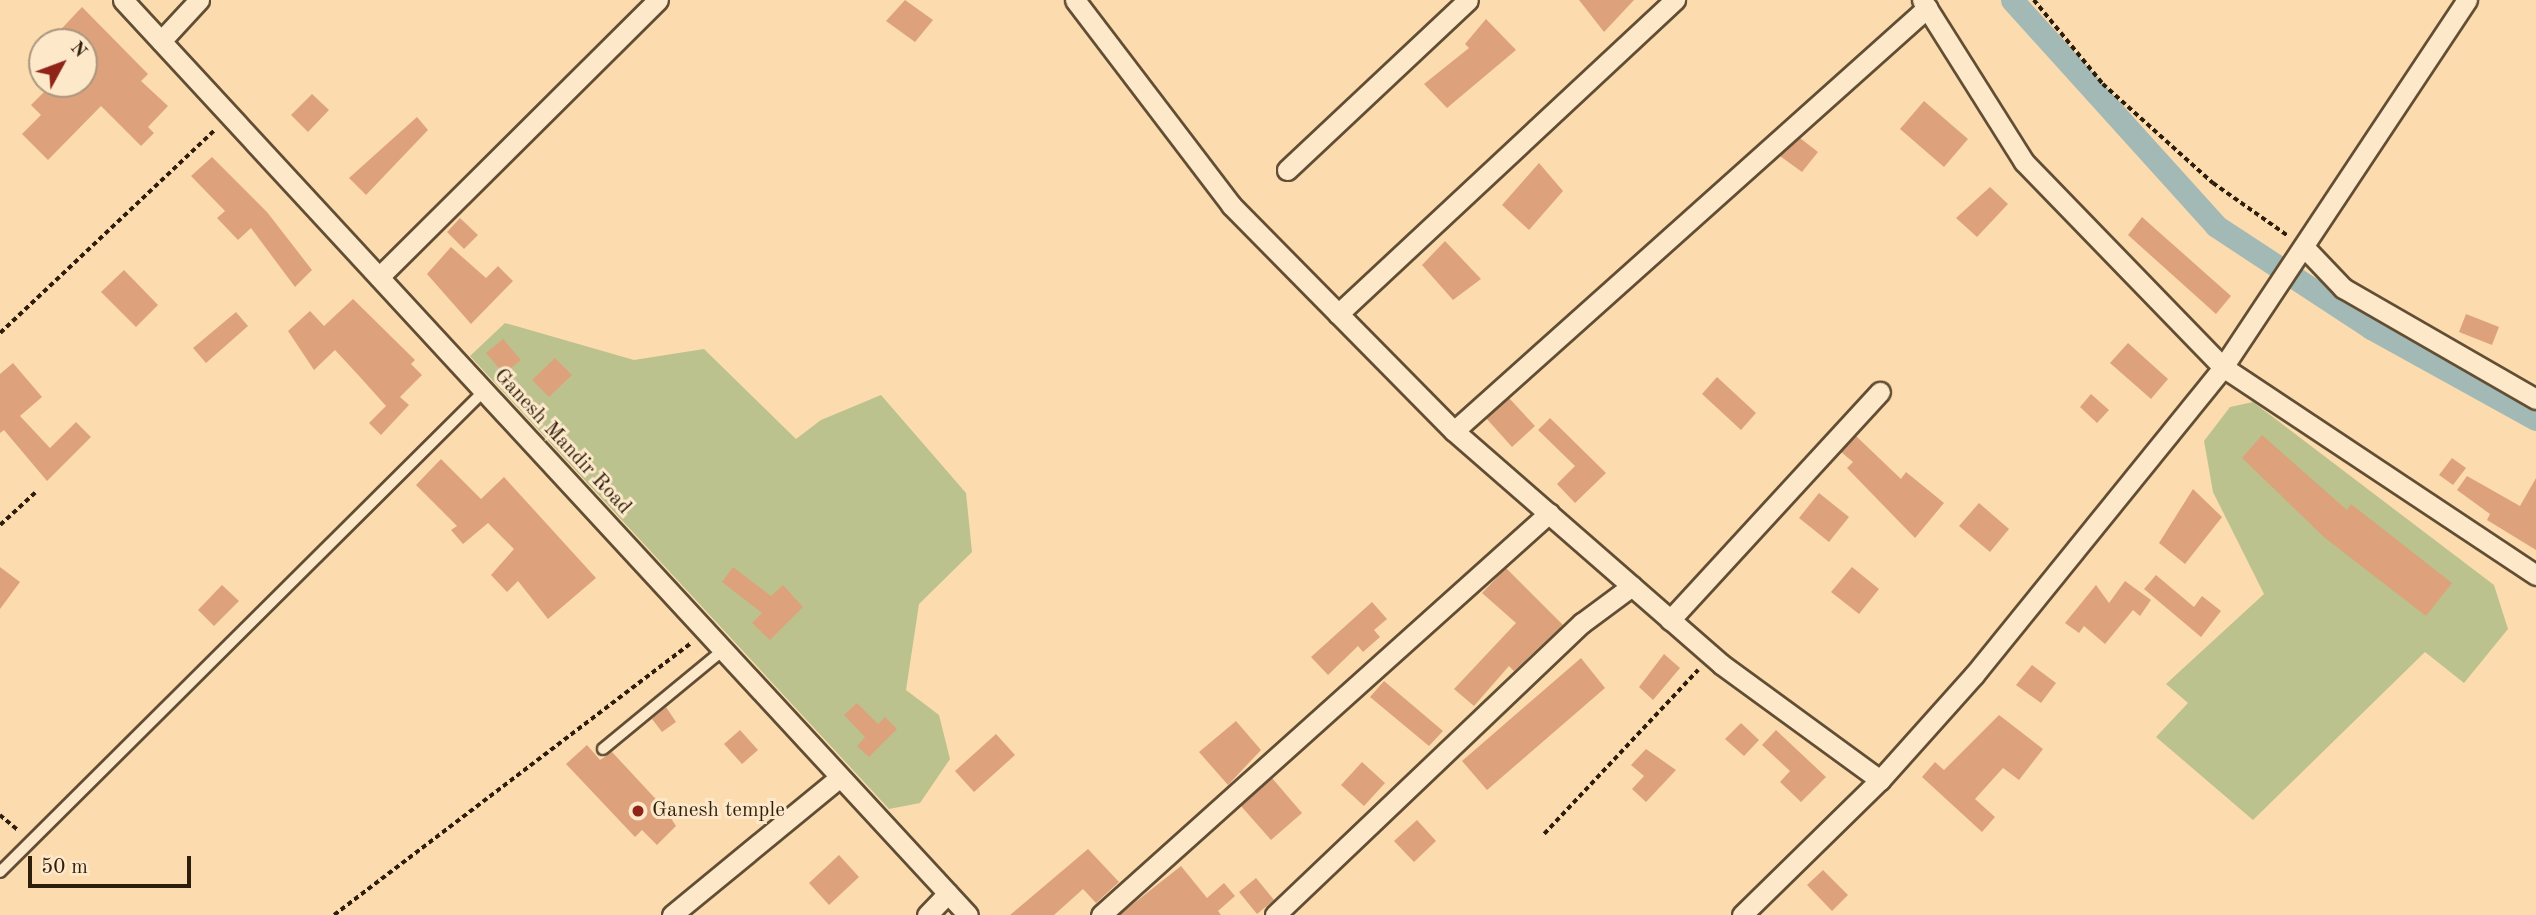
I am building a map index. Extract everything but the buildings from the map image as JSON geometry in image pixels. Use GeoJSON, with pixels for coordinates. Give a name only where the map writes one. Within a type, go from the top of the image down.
{"type":"FeatureCollection","features":[{"type":"Feature","properties":{"kind":"street","name":"Ganesh Mandir Road"},"geometry":{"type":"LineString","coordinates":[[123,0],[968,915]]}},
{"type":"Feature","properties":{"kind":"street"},"geometry":{"type":"LineString","coordinates":[[161,41],[199,0]]}},
{"type":"Feature","properties":{"kind":"street"},"geometry":{"type":"LineString","coordinates":[[379,277],[659,0]]}},
{"type":"Feature","properties":{"kind":"street"},"geometry":{"type":"LineString","coordinates":[[1075,0],[1230,205],[1454,431],[1712,656],[1880,780]]}},
{"type":"Feature","properties":{"kind":"street"},"geometry":{"type":"LineString","coordinates":[[1287,170],[1468,0]]}},
{"type":"Feature","properties":{"kind":"street"},"geometry":{"type":"LineString","coordinates":[[1338,314],[1675,0]]}},
{"type":"Feature","properties":{"kind":"street"},"geometry":{"type":"LineString","coordinates":[[1742,915],[1880,780],[1975,675],[2223,367],[2467,0]]}},
{"type":"Feature","properties":{"kind":"street"},"geometry":{"type":"LineString","coordinates":[[1454,431],[1924,4],[2024,162],[2223,367],[2536,575]]}},
{"type":"Feature","properties":{"kind":"street"},"geometry":{"type":"LineString","coordinates":[[2300,252],[2343,288],[2536,399]]}},
{"type":"Feature","properties":{"kind":"street"},"geometry":{"type":"LineString","coordinates":[[1670,620],[1880,392]]}},
{"type":"Feature","properties":{"kind":"street"},"geometry":{"type":"LineString","coordinates":[[1101,915],[1549,513]]}},
{"type":"Feature","properties":{"kind":"street"},"geometry":{"type":"LineString","coordinates":[[1275,915],[1582,623],[1632,586]]}},
{"type":"Feature","properties":{"kind":"street"},"geometry":{"type":"LineString","coordinates":[[672,915],[841,777]]}},
{"type":"Feature","properties":{"kind":"street"},"geometry":{"type":"LineString","coordinates":[[927,915],[947,893]]}},
{"type":"Feature","properties":{"kind":"lane"},"geometry":{"type":"LineString","coordinates":[[0,872],[484,391]]}},
{"type":"Feature","properties":{"kind":"lane"},"geometry":{"type":"LineString","coordinates":[[603,749],[723,650]]}},
{"type":"Feature","properties":{"kind":"path"},"geometry":{"type":"LineString","coordinates":[[2034,0],[2103,84],[2213,183],[2300,252]]}},
{"type":"Feature","properties":{"kind":"path"},"geometry":{"type":"LineString","coordinates":[[0,333],[230,116]]}},
{"type":"Feature","properties":{"kind":"path"},"geometry":{"type":"LineString","coordinates":[[0,525],[37,491]]}},
{"type":"Feature","properties":{"kind":"path"},"geometry":{"type":"LineString","coordinates":[[334,915],[706,631]]}},
{"type":"Feature","properties":{"kind":"path"},"geometry":{"type":"LineString","coordinates":[[1544,834],[1712,656]]}},
{"type":"Feature","properties":{"kind":"path"},"geometry":{"type":"LineString","coordinates":[[0,815],[15,831]]}},
{"type":"Feature","properties":{"kind":"green space"},"geometry":{"type":"Polygon","coordinates":[[[505,323],[634,360],[704,349],[796,439],[821,420],[881,395],[966,493],[972,552],[919,604],[906,690],[939,715],[950,759],[920,803],[889,809],[470,356],[505,323]]]}},
{"type":"Feature","properties":{"kind":"green space"},"geometry":{"type":"Polygon","coordinates":[[[2253,402],[2494,585],[2508,629],[2464,683],[2425,652],[2253,820],[2156,737],[2188,703],[2166,684],[2264,594],[2213,492],[2204,441],[2230,407],[2253,402]]]}},
{"type":"Feature","properties":{"kind":"waterway"},"geometry":{"type":"LineString","coordinates":[[2012,0],[2216,226],[2371,328],[2536,419]]}},
{"type":"Feature","properties":{"kind":"place","name":"Ganesh temple"},"geometry":{"type":"Point","coordinates":[638,811]}}]}
